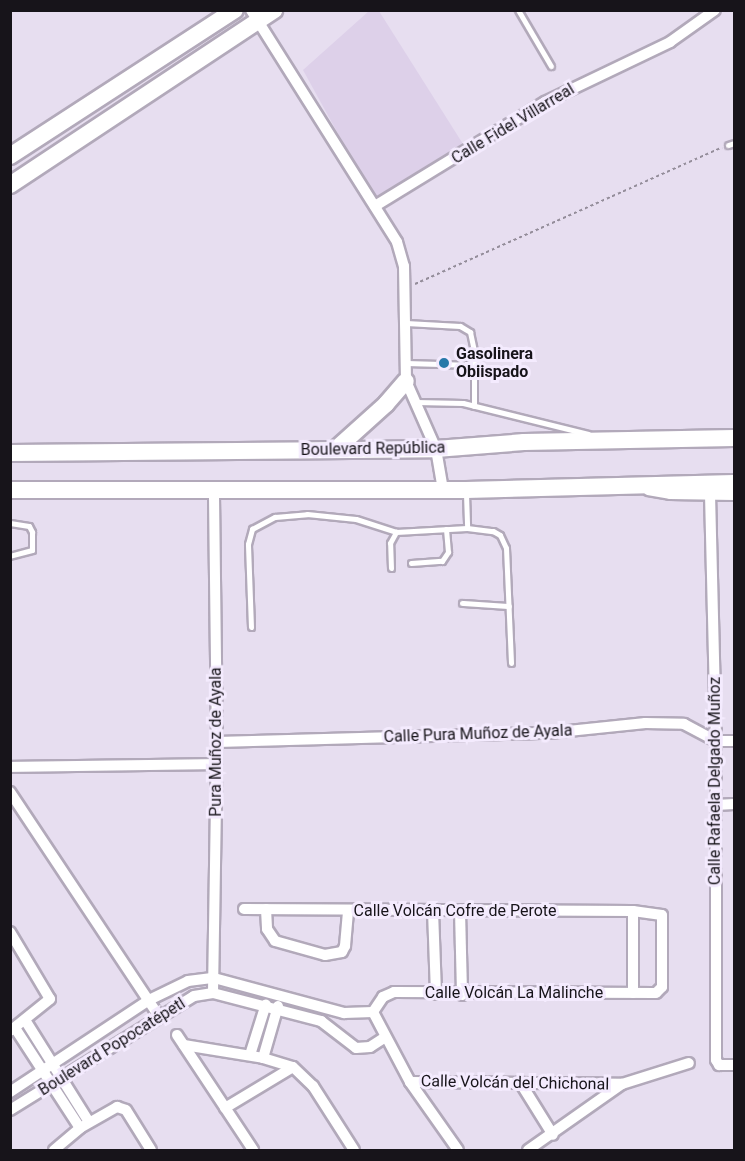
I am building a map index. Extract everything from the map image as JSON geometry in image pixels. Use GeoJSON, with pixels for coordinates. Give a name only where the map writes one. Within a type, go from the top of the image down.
{"type":"FeatureCollection","features":[{"type":"Feature","properties":{"kind":"main road"},"geometry":{"type":"LineString","coordinates":[[10,156],[235,10]]}},
{"type":"Feature","properties":{"kind":"main road"},"geometry":{"type":"LineString","coordinates":[[10,185],[255,16],[274,10]]}},
{"type":"Feature","properties":{"kind":"main road"},"geometry":{"type":"LineString","coordinates":[[334,450],[386,404],[406,381]]}},
{"type":"Feature","properties":{"kind":"main road","name":"Boulevard República"},"geometry":{"type":"LineString","coordinates":[[10,453],[436,449],[608,440],[735,438]]}},
{"type":"Feature","properties":{"kind":"main road"},"geometry":{"type":"LineString","coordinates":[[10,490],[466,490],[735,483]]}},
{"type":"Feature","properties":{"kind":"street","name":"Calle Fidel Villarreal"},"geometry":{"type":"LineString","coordinates":[[375,206],[545,102],[670,42],[715,10]]}},
{"type":"Feature","properties":{"kind":"street"},"geometry":{"type":"LineString","coordinates":[[255,16],[397,242],[405,289],[406,381],[436,449],[443,490]]}},
{"type":"Feature","properties":{"kind":"street"},"geometry":{"type":"LineString","coordinates":[[637,484],[658,493],[735,495]]}},
{"type":"Feature","properties":{"kind":"street","name":"Pura Muñoz de Ayala"},"geometry":{"type":"LineString","coordinates":[[213,993],[217,742],[214,490]]}},
{"type":"Feature","properties":{"kind":"street","name":"Calle Rafaela Delgado Muñoz"},"geometry":{"type":"LineString","coordinates":[[710,494],[716,741],[716,1060],[722,1065],[735,1065]]}},
{"type":"Feature","properties":{"kind":"street","name":"Calle Pura Muñoz de Ayala"},"geometry":{"type":"LineString","coordinates":[[217,742],[549,733],[645,723],[684,723],[716,741],[735,741]]}},
{"type":"Feature","properties":{"kind":"street"},"geometry":{"type":"LineString","coordinates":[[10,766],[216,764]]}},
{"type":"Feature","properties":{"kind":"street"},"geometry":{"type":"LineString","coordinates":[[10,792],[158,1015]]}},
{"type":"Feature","properties":{"kind":"street"},"geometry":{"type":"LineString","coordinates":[[716,805],[735,804]]}},
{"type":"Feature","properties":{"kind":"street","name":"Calle Volcán Cofre de Perote"},"geometry":{"type":"LineString","coordinates":[[244,909],[657,911],[663,918],[662,987]]}},
{"type":"Feature","properties":{"kind":"street"},"geometry":{"type":"LineString","coordinates":[[266,909],[267,929],[275,941],[325,955],[342,951],[345,946],[348,911]]}},
{"type":"Feature","properties":{"kind":"street"},"geometry":{"type":"LineString","coordinates":[[432,911],[436,994]]}},
{"type":"Feature","properties":{"kind":"street"},"geometry":{"type":"LineString","coordinates":[[460,911],[462,995]]}},
{"type":"Feature","properties":{"kind":"street"},"geometry":{"type":"LineString","coordinates":[[633,911],[633,993]]}},
{"type":"Feature","properties":{"kind":"street"},"geometry":{"type":"LineString","coordinates":[[10,932],[50,994],[50,1002],[13,1029],[48,1068]]}},
{"type":"Feature","properties":{"kind":"street","name":"Boulevard Popocatépetl"},"geometry":{"type":"LineString","coordinates":[[10,1092],[149,1000],[180,984],[214,978],[344,1013],[373,1012]]}},
{"type":"Feature","properties":{"kind":"street","name":"Calle Volcán La Malinche"},"geometry":{"type":"LineString","coordinates":[[373,1012],[389,994],[652,994],[662,987]]}},
{"type":"Feature","properties":{"kind":"street"},"geometry":{"type":"LineString","coordinates":[[213,993],[321,1021],[356,1048],[370,1047],[384,1038]]}},
{"type":"Feature","properties":{"kind":"street","name":"Boulevard Popocatépetl"},"geometry":{"type":"LineString","coordinates":[[10,1110],[158,1015],[194,996],[213,993]]}},
{"type":"Feature","properties":{"kind":"street"},"geometry":{"type":"LineString","coordinates":[[250,1055],[264,1008],[275,996]]}},
{"type":"Feature","properties":{"kind":"street"},"geometry":{"type":"LineString","coordinates":[[263,1058],[276,1010],[275,996]]}},
{"type":"Feature","properties":{"kind":"street"},"geometry":{"type":"LineString","coordinates":[[373,1012],[384,1038],[410,1082],[458,1150]]}},
{"type":"Feature","properties":{"kind":"street"},"geometry":{"type":"LineString","coordinates":[[25,1020],[48,1068],[84,1125]]}},
{"type":"Feature","properties":{"kind":"street"},"geometry":{"type":"LineString","coordinates":[[177,1035],[253,1150]]}},
{"type":"Feature","properties":{"kind":"street"},"geometry":{"type":"LineString","coordinates":[[184,1045],[250,1055],[293,1067],[314,1086],[354,1150]]}},
{"type":"Feature","properties":{"kind":"street","name":"Calle Volcán del Chichonal"},"geometry":{"type":"LineString","coordinates":[[410,1082],[622,1084],[689,1064]]}},
{"type":"Feature","properties":{"kind":"street"},"geometry":{"type":"LineString","coordinates":[[225,1108],[293,1067]]}},
{"type":"Feature","properties":{"kind":"street"},"geometry":{"type":"LineString","coordinates":[[520,1082],[553,1136]]}},
{"type":"Feature","properties":{"kind":"street"},"geometry":{"type":"LineString","coordinates":[[528,1150],[553,1136],[622,1084]]}},
{"type":"Feature","properties":{"kind":"street"},"geometry":{"type":"LineString","coordinates":[[54,1150],[84,1125],[117,1107],[126,1110],[151,1150]]}},
{"type":"Feature","properties":{"kind":"lane"},"geometry":{"type":"LineString","coordinates":[[518,10],[551,66]]}},
{"type":"Feature","properties":{"kind":"lane"},"geometry":{"type":"LineString","coordinates":[[728,145],[735,143]]}},
{"type":"Feature","properties":{"kind":"lane"},"geometry":{"type":"LineString","coordinates":[[406,323],[466,328],[473,340],[474,406]]}},
{"type":"Feature","properties":{"kind":"lane"},"geometry":{"type":"LineString","coordinates":[[406,363],[474,365]]}},
{"type":"Feature","properties":{"kind":"lane"},"geometry":{"type":"LineString","coordinates":[[416,402],[474,406],[608,440]]}},
{"type":"Feature","properties":{"kind":"lane"},"geometry":{"type":"LineString","coordinates":[[466,490],[467,528]]}},
{"type":"Feature","properties":{"kind":"lane"},"geometry":{"type":"LineString","coordinates":[[251,627],[248,544],[252,529],[275,518],[307,514],[356,519],[396,532],[467,528],[493,531],[504,541],[511,663]]}},
{"type":"Feature","properties":{"kind":"lane"},"geometry":{"type":"LineString","coordinates":[[10,523],[29,526],[32,532],[32,550],[10,556]]}},
{"type":"Feature","properties":{"kind":"lane"},"geometry":{"type":"LineString","coordinates":[[411,563],[442,561],[448,552],[446,529]]}},
{"type":"Feature","properties":{"kind":"lane"},"geometry":{"type":"LineString","coordinates":[[391,568],[390,543],[396,532]]}},
{"type":"Feature","properties":{"kind":"lane"},"geometry":{"type":"LineString","coordinates":[[462,603],[509,606]]}},
{"type":"Feature","properties":{"kind":"path"},"geometry":{"type":"LineString","coordinates":[[405,289],[728,145]]}},
{"type":"Feature","properties":{"kind":"shaded area"},"geometry":{"type":"Polygon","coordinates":[[[369,11],[379,11],[463,144],[375,201],[303,70],[369,11]]]}},
{"type":"Feature","properties":{"kind":"place","name":"Gasolinera Obiispado"},"geometry":{"type":"Point","coordinates":[444,363]}}]}
